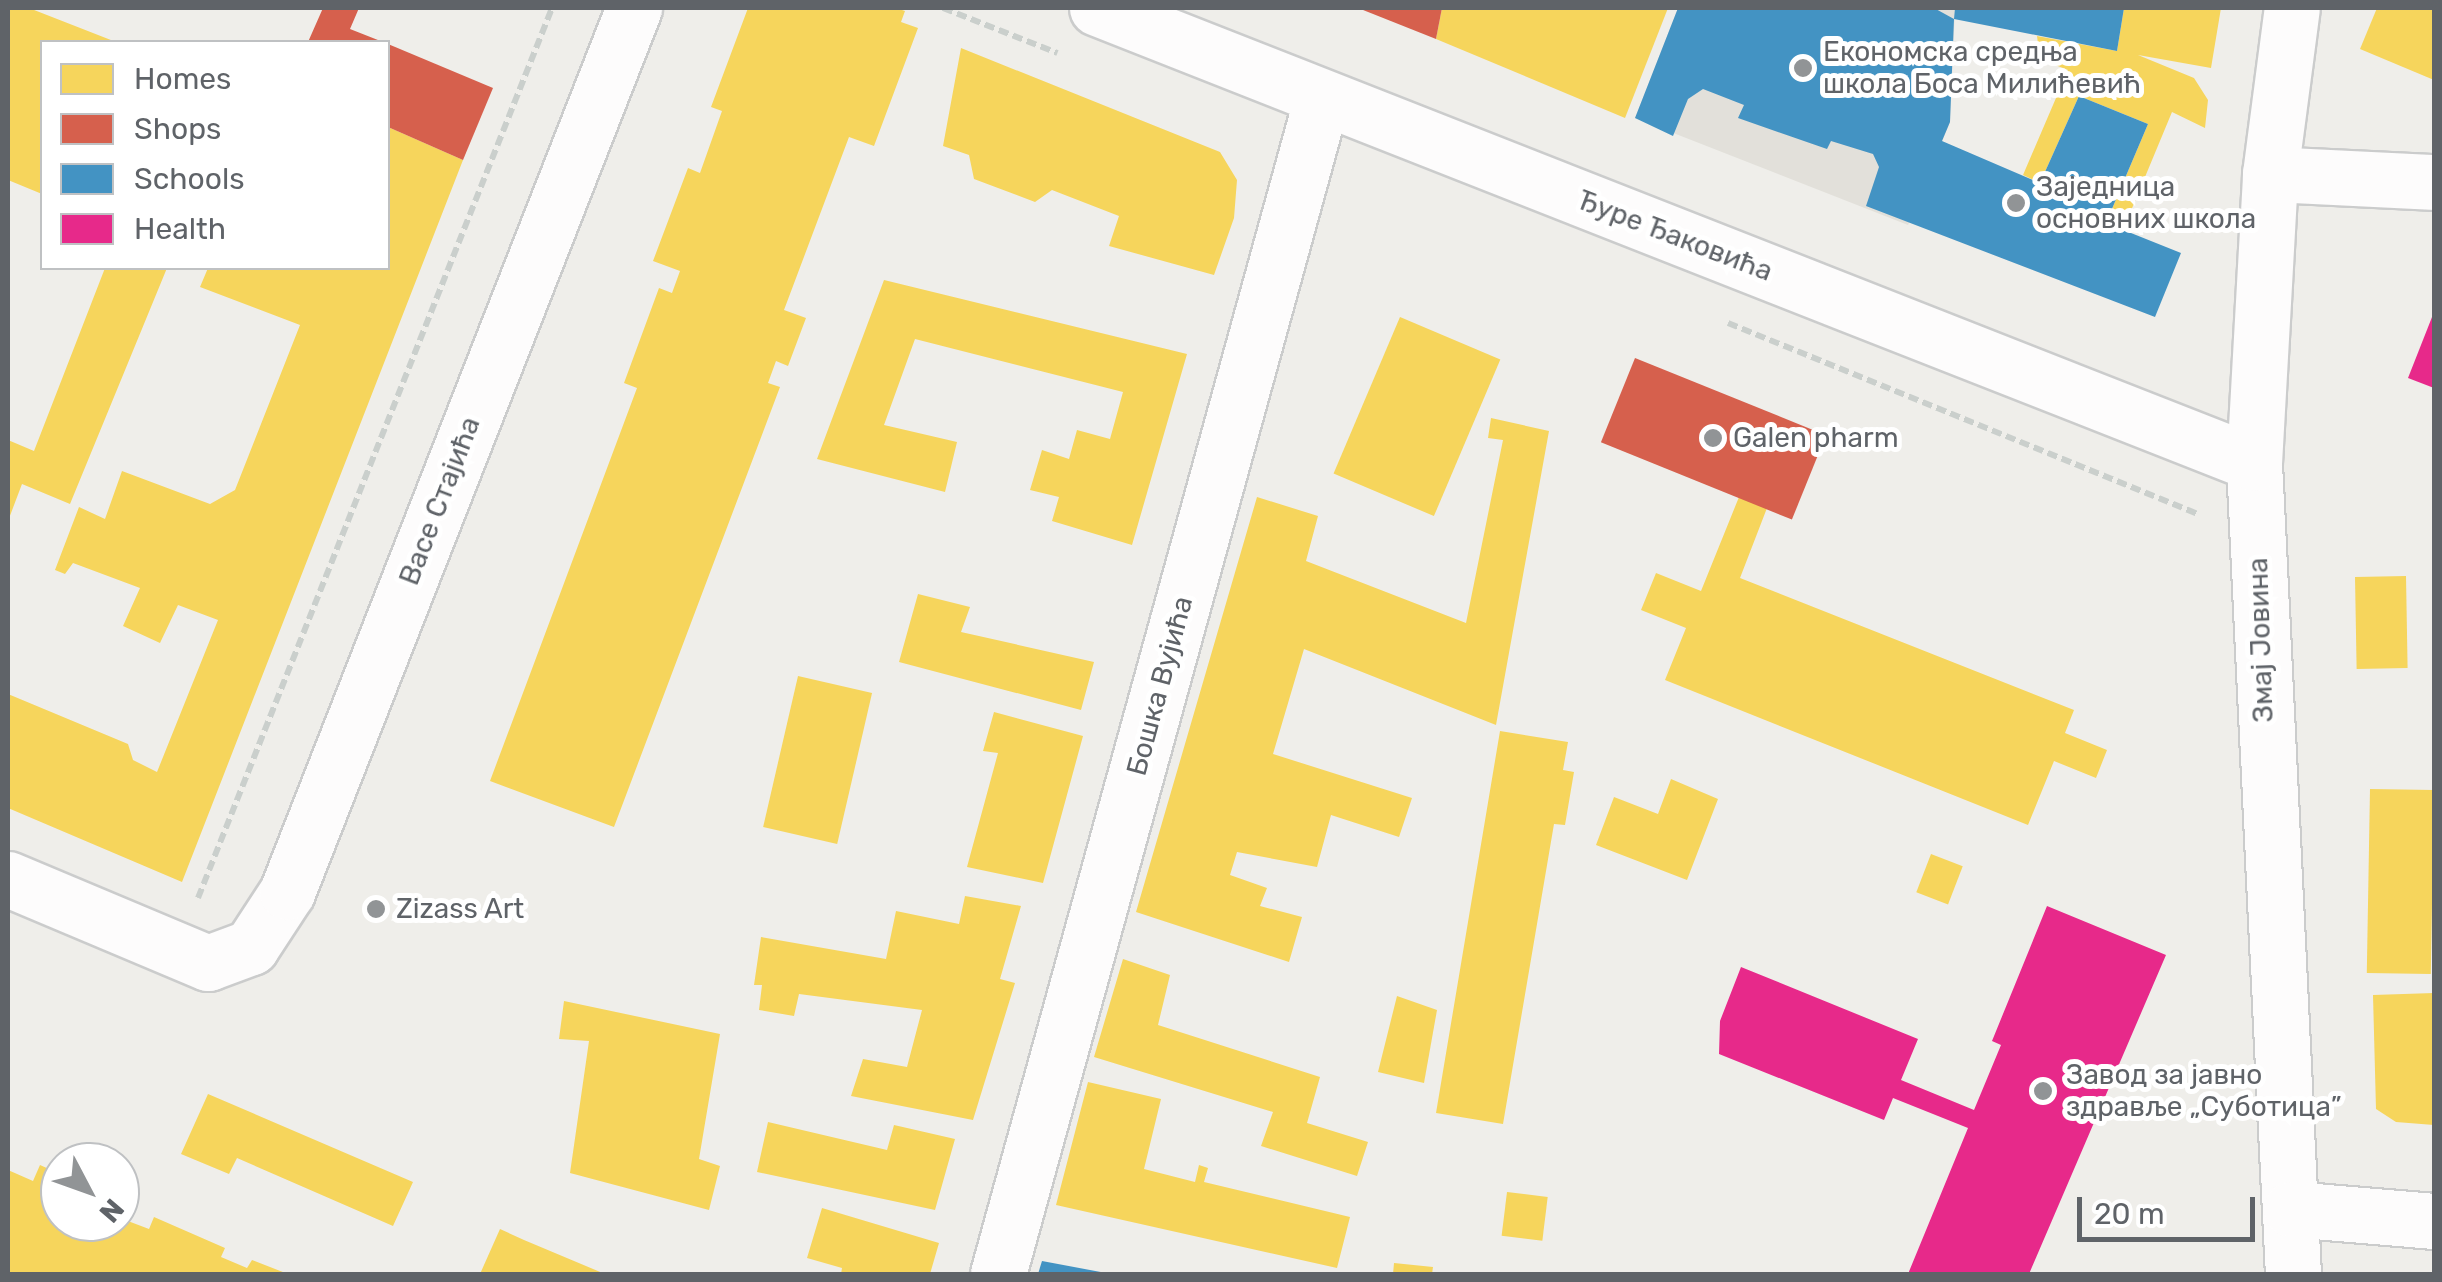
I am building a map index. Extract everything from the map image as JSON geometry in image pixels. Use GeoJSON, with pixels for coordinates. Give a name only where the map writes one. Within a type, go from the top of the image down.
{"type":"FeatureCollection","features":[{"type":"Feature","properties":{"kind":"street","name":"Васе Стајића"},"geometry":{"type":"LineString","coordinates":[[8,879],[208,963],[251,946],[287,892],[634,8]]}},
{"type":"Feature","properties":{"kind":"street","name":"Ђуре Ђаковића"},"geometry":{"type":"LineString","coordinates":[[1096,8],[2254,463]]}},
{"type":"Feature","properties":{"kind":"street","name":"Змај Јовина"},"geometry":{"type":"LineString","coordinates":[[2292,8],[2270,174],[2254,463],[2293,1274]]}},
{"type":"Feature","properties":{"kind":"street","name":"Бошка Вујића"},"geometry":{"type":"LineString","coordinates":[[998,1274],[1322,98]]}},
{"type":"Feature","properties":{"kind":"street"},"geometry":{"type":"LineString","coordinates":[[2270,174],[2434,182]]}},
{"type":"Feature","properties":{"kind":"street"},"geometry":{"type":"LineString","coordinates":[[2292,1208],[2434,1220]]}},
{"type":"Feature","properties":{"kind":"path"},"geometry":{"type":"LineString","coordinates":[[182,891],[200,898],[247,787],[552,8]]}},
{"type":"Feature","properties":{"kind":"shaded area","name":"Економска средња школа Боса Милићевић"},"geometry":{"type":"Polygon","coordinates":[[[1678,8],[1955,8],[1950,122],[1908,225],[1635,118],[1678,8]]]}},
{"type":"Feature","properties":{"kind":"building: Homes"},"geometry":{"type":"Polygon","coordinates":[[[8,8],[29,8],[111,40],[40,40],[40,193],[8,180],[8,8]]]}},
{"type":"Feature","properties":{"kind":"building: Homes"},"geometry":{"type":"Polygon","coordinates":[[[748,8],[896,8],[905,11],[901,22],[918,28],[874,146],[849,137],[784,310],[806,318],[788,366],[776,361],[768,383],[780,387],[614,827],[490,781],[637,388],[624,383],[659,288],[672,293],[680,271],[653,261],[688,168],[700,173],[722,111],[711,107],[748,8]]]}},
{"type":"Feature","properties":{"kind":"building: Homes"},"geometry":{"type":"Polygon","coordinates":[[[1442,8],[1668,8],[1625,118],[1436,39],[1442,8]]]}},
{"type":"Feature","properties":{"kind":"building: Homes"},"geometry":{"type":"Polygon","coordinates":[[[2124,8],[2221,8],[2211,68],[2138,55],[2194,78],[2208,100],[2205,128],[2172,112],[2123,230],[2106,223],[2148,124],[2079,96],[2040,183],[2023,175],[2068,70],[2040,59],[2037,36],[2117,51],[2124,8]]]}},
{"type":"Feature","properties":{"kind":"building: Homes"},"geometry":{"type":"Polygon","coordinates":[[[2377,8],[2434,8],[2434,80],[2360,49],[2377,8]]]}},
{"type":"Feature","properties":{"kind":"building: Homes"},"geometry":{"type":"Polygon","coordinates":[[[961,48],[1220,152],[1237,180],[1234,218],[1214,275],[1109,246],[1119,216],[1052,190],[1035,202],[974,179],[969,155],[943,146],[961,48]]]}},
{"type":"Feature","properties":{"kind":"building: Homes"},"geometry":{"type":"Polygon","coordinates":[[[390,128],[463,160],[182,882],[8,808],[8,694],[128,744],[133,760],[157,772],[218,620],[178,605],[160,643],[123,626],[140,588],[73,563],[65,574],[55,570],[79,507],[105,519],[122,471],[210,504],[235,490],[300,325],[200,287],[207,270],[390,270],[390,128]]]}},
{"type":"Feature","properties":{"kind":"building: Homes"},"geometry":{"type":"Polygon","coordinates":[[[104,270],[166,270],[70,504],[22,484],[8,521],[8,440],[34,451],[104,270]]]}},
{"type":"Feature","properties":{"kind":"building: Homes"},"geometry":{"type":"Polygon","coordinates":[[[884,280],[1187,354],[1132,545],[1052,521],[1059,497],[1030,490],[1042,450],[1069,459],[1077,430],[1110,439],[1123,392],[915,339],[884,425],[957,442],[945,492],[817,459],[884,280]]]}},
{"type":"Feature","properties":{"kind":"building: Homes"},"geometry":{"type":"Polygon","coordinates":[[[1400,317],[1500,360],[1434,516],[1334,473],[1400,317]]]}},
{"type":"Feature","properties":{"kind":"building: Homes"},"geometry":{"type":"Polygon","coordinates":[[[1491,418],[1549,431],[1496,725],[1304,649],[1273,754],[1412,798],[1399,837],[1331,815],[1317,867],[1237,852],[1230,875],[1267,888],[1260,906],[1302,917],[1289,962],[1136,912],[1257,497],[1318,516],[1306,561],[1466,623],[1503,440],[1488,438],[1491,418]]]}},
{"type":"Feature","properties":{"kind":"building: Homes"},"geometry":{"type":"Polygon","coordinates":[[[1739,497],[1767,508],[1740,578],[2074,710],[2065,733],[2107,750],[2096,778],[2054,761],[2028,825],[1665,680],[1686,628],[1641,610],[1656,573],[1701,591],[1739,497]]]}},
{"type":"Feature","properties":{"kind":"building: Homes"},"geometry":{"type":"Polygon","coordinates":[[[2406,576],[2408,668],[2357,669],[2355,577],[2406,576]]]}},
{"type":"Feature","properties":{"kind":"building: Homes"},"geometry":{"type":"Polygon","coordinates":[[[918,594],[970,607],[961,632],[1094,662],[1081,710],[899,662],[918,594]]]}},
{"type":"Feature","properties":{"kind":"building: Homes"},"geometry":{"type":"Polygon","coordinates":[[[798,676],[872,693],[837,844],[763,827],[798,676]]]}},
{"type":"Feature","properties":{"kind":"building: Homes"},"geometry":{"type":"Polygon","coordinates":[[[994,712],[1083,736],[1043,883],[967,867],[998,753],[983,751],[994,712]]]}},
{"type":"Feature","properties":{"kind":"building: Homes"},"geometry":{"type":"Polygon","coordinates":[[[1500,731],[1568,742],[1563,770],[1574,772],[1565,825],[1554,824],[1503,1124],[1436,1113],[1500,731]]]}},
{"type":"Feature","properties":{"kind":"building: Homes"},"geometry":{"type":"Polygon","coordinates":[[[1671,779],[1718,799],[1687,880],[1596,845],[1614,797],[1658,814],[1671,779]]]}},
{"type":"Feature","properties":{"kind":"building: Homes"},"geometry":{"type":"Polygon","coordinates":[[[2370,789],[2434,790],[2431,974],[2367,973],[2370,789]]]}},
{"type":"Feature","properties":{"kind":"building: Homes"},"geometry":{"type":"Polygon","coordinates":[[[1931,854],[1963,866],[1948,904],[1916,892],[1931,854]]]}},
{"type":"Feature","properties":{"kind":"building: Homes"},"geometry":{"type":"Polygon","coordinates":[[[965,896],[1021,906],[1000,979],[1015,983],[973,1120],[851,1096],[863,1059],[907,1067],[922,1010],[799,994],[794,1016],[759,1010],[762,985],[754,985],[761,937],[886,959],[896,911],[959,924],[965,896]]]}},
{"type":"Feature","properties":{"kind":"building: Homes"},"geometry":{"type":"Polygon","coordinates":[[[1123,959],[1170,975],[1158,1025],[1320,1077],[1307,1123],[1368,1142],[1357,1176],[1261,1146],[1273,1112],[1094,1057],[1123,959]]]}},
{"type":"Feature","properties":{"kind":"building: Homes"},"geometry":{"type":"Polygon","coordinates":[[[2434,993],[2434,1125],[2396,1122],[2376,1109],[2373,995],[2434,993]]]}},
{"type":"Feature","properties":{"kind":"building: Homes"},"geometry":{"type":"Polygon","coordinates":[[[1397,996],[1437,1010],[1424,1083],[1378,1072],[1397,996]]]}},
{"type":"Feature","properties":{"kind":"building: Homes"},"geometry":{"type":"Polygon","coordinates":[[[564,1001],[720,1034],[699,1159],[720,1166],[709,1210],[570,1173],[589,1041],[559,1039],[564,1001]]]}},
{"type":"Feature","properties":{"kind":"building: Homes"},"geometry":{"type":"Polygon","coordinates":[[[1088,1082],[1161,1099],[1144,1169],[1195,1182],[1199,1165],[1208,1168],[1204,1182],[1350,1217],[1337,1268],[1056,1205],[1088,1082]]]}},
{"type":"Feature","properties":{"kind":"building: Homes"},"geometry":{"type":"Polygon","coordinates":[[[208,1094],[413,1182],[393,1226],[237,1158],[229,1174],[181,1154],[208,1094]]]}},
{"type":"Feature","properties":{"kind":"building: Homes"},"geometry":{"type":"Polygon","coordinates":[[[768,1122],[887,1150],[894,1125],[955,1139],[935,1210],[757,1172],[768,1122]]]}},
{"type":"Feature","properties":{"kind":"building: Homes"},"geometry":{"type":"Polygon","coordinates":[[[40,1165],[40,1242],[140,1242],[140,1226],[149,1229],[154,1217],[225,1248],[221,1257],[247,1268],[252,1260],[288,1274],[8,1274],[8,1170],[33,1181],[40,1165]]]}},
{"type":"Feature","properties":{"kind":"building: Homes"},"geometry":{"type":"Polygon","coordinates":[[[1507,1192],[1548,1197],[1542,1241],[1502,1236],[1507,1192]]]}},
{"type":"Feature","properties":{"kind":"building: Homes"},"geometry":{"type":"Polygon","coordinates":[[[822,1208],[939,1243],[930,1274],[841,1274],[842,1268],[807,1258],[822,1208]]]}},
{"type":"Feature","properties":{"kind":"building: Homes"},"geometry":{"type":"Polygon","coordinates":[[[500,1229],[524,1240],[605,1274],[480,1274],[500,1229]]]}},
{"type":"Feature","properties":{"kind":"building: Homes"},"geometry":{"type":"Polygon","coordinates":[[[1394,1263],[1433,1267],[1432,1274],[1393,1274],[1394,1263]]]}},
{"type":"Feature","properties":{"kind":"building: Shops"},"geometry":{"type":"Polygon","coordinates":[[[323,8],[359,8],[350,29],[378,40],[309,40],[323,8]]]}},
{"type":"Feature","properties":{"kind":"building: Shops"},"geometry":{"type":"Polygon","coordinates":[[[1358,8],[1442,8],[1436,39],[1358,8]]]}},
{"type":"Feature","properties":{"kind":"building: Shops"},"geometry":{"type":"Polygon","coordinates":[[[390,45],[493,88],[463,160],[390,128],[390,45]]]}},
{"type":"Feature","properties":{"kind":"building: Shops","name":"Galen pharm"},"geometry":{"type":"Polygon","coordinates":[[[1635,358],[1826,435],[1792,520],[1601,442],[1635,358]]]}},
{"type":"Feature","properties":{"kind":"building: Schools"},"geometry":{"type":"Polygon","coordinates":[[[1678,8],[1934,8],[1954,19],[1950,122],[1942,141],[2040,183],[2079,96],[2148,124],[2106,223],[2181,253],[2155,317],[1866,206],[1879,167],[1873,154],[1831,141],[1827,149],[1738,118],[1744,105],[1703,89],[1688,99],[1673,136],[1635,118],[1678,8]]]}},
{"type":"Feature","properties":{"kind":"building: Schools"},"geometry":{"type":"Polygon","coordinates":[[[1955,8],[2124,8],[2117,51],[1954,19],[1955,8]]]}},
{"type":"Feature","properties":{"kind":"building: Schools"},"geometry":{"type":"Polygon","coordinates":[[[1042,1261],[1106,1273],[1106,1274],[1038,1274],[1042,1261]]]}},
{"type":"Feature","properties":{"kind":"building: Health"},"geometry":{"type":"Polygon","coordinates":[[[2434,312],[2434,388],[2408,378],[2434,312]]]}},
{"type":"Feature","properties":{"kind":"building: Health","name":"Завод за јавно здравље „Суботица”"},"geometry":{"type":"Polygon","coordinates":[[[2047,906],[2166,955],[2029,1274],[1908,1274],[1968,1128],[1893,1098],[1884,1120],[1719,1054],[1720,1021],[1741,967],[1918,1039],[1901,1080],[1974,1110],[2001,1045],[1992,1041],[2047,906]]]}},
{"type":"Feature","properties":{"kind":"place","name":"Економска средња школа Боса Милићевић"},"geometry":{"type":"Point","coordinates":[1803,68]}},
{"type":"Feature","properties":{"kind":"place","name":"Заједница основних школа"},"geometry":{"type":"Point","coordinates":[2016,203]}},
{"type":"Feature","properties":{"kind":"place","name":"Galen pharm"},"geometry":{"type":"Point","coordinates":[1713,438]}},
{"type":"Feature","properties":{"kind":"place","name":"Zizass Art"},"geometry":{"type":"Point","coordinates":[376,909]}},
{"type":"Feature","properties":{"kind":"place","name":"Завод за јавно здравље „Суботица”"},"geometry":{"type":"Point","coordinates":[2043,1091]}}]}
